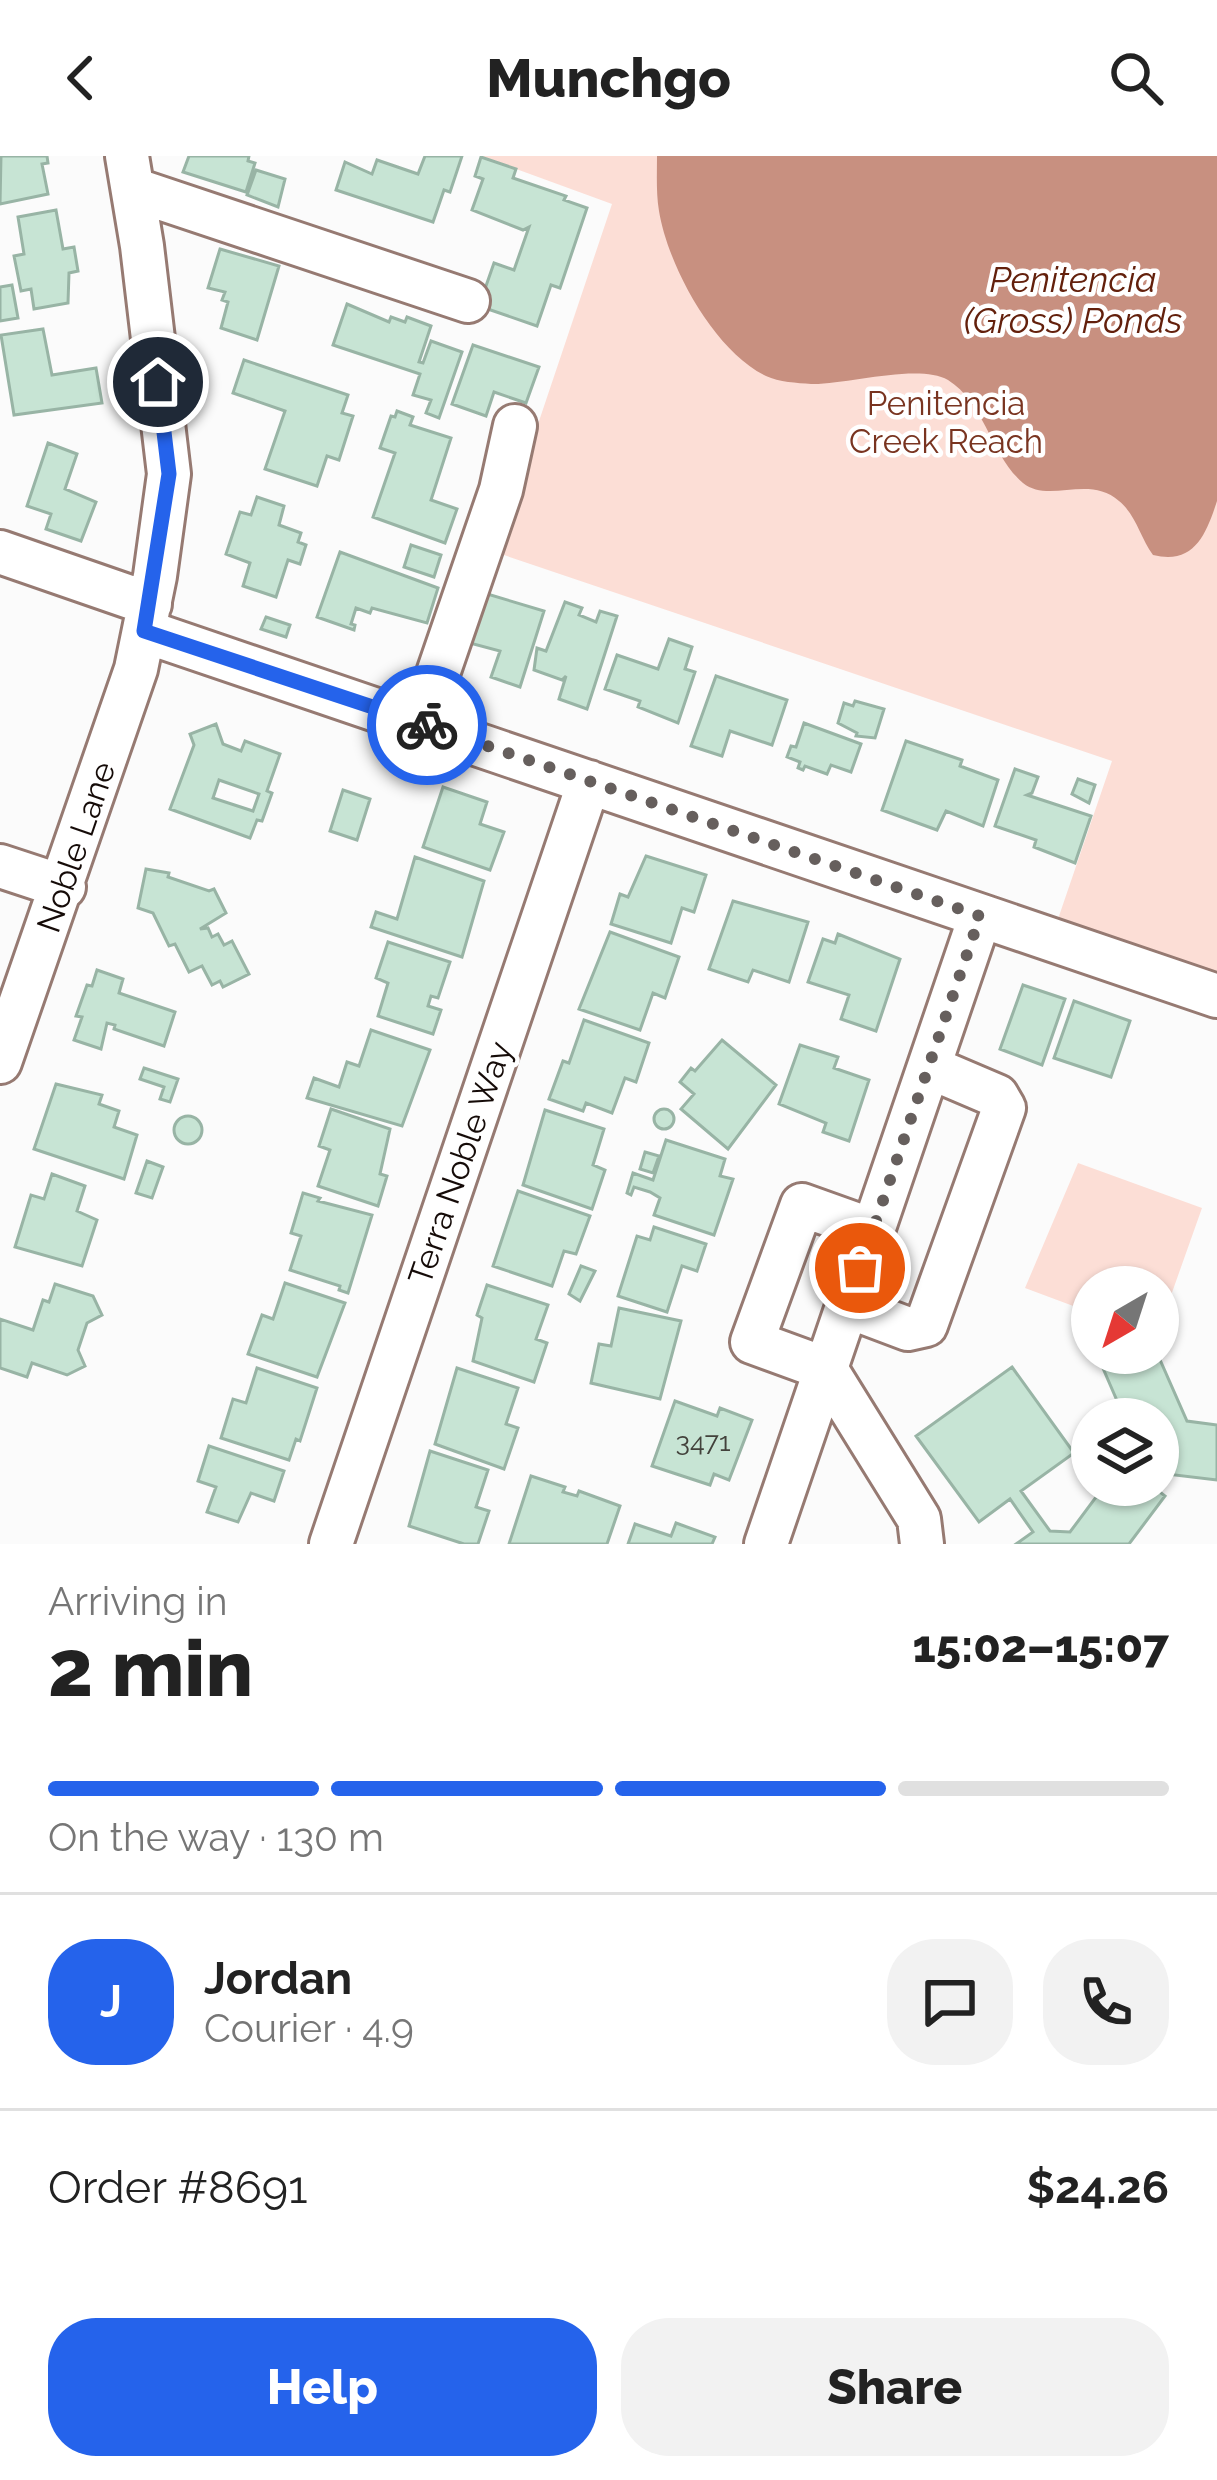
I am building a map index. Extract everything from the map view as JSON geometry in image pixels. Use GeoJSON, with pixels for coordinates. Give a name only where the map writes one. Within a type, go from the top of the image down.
{"type":"FeatureCollection","features":[{"type":"Feature","properties":{"kind":"street"},"geometry":{"type":"LineString","coordinates":[[130,172],[468,301]]}},
{"type":"Feature","properties":{"kind":"street","name":"Noble Lane"},"geometry":{"type":"LineString","coordinates":[[0,1062],[136,669],[169,474],[130,172]]}},
{"type":"Feature","properties":{"kind":"street"},"geometry":{"type":"LineString","coordinates":[[421,723],[501,490],[515,426]]}},
{"type":"Feature","properties":{"kind":"street"},"geometry":{"type":"LineString","coordinates":[[0,553],[147,617],[421,723],[1217,996]]}},
{"type":"Feature","properties":{"kind":"street","name":"Terra Noble Way"},"geometry":{"type":"LineString","coordinates":[[332,1544],[589,782]]}},
{"type":"Feature","properties":{"kind":"street"},"geometry":{"type":"LineString","coordinates":[[0,866],[64,886]]}},
{"type":"Feature","properties":{"kind":"street"},"geometry":{"type":"LineString","coordinates":[[766,1544],[980,916]]}},
{"type":"Feature","properties":{"kind":"street"},"geometry":{"type":"LineString","coordinates":[[847,1306],[908,1328],[926,1325],[1004,1108],[997,1096],[928,1066]]}},
{"type":"Feature","properties":{"kind":"street"},"geometry":{"type":"LineString","coordinates":[[872,1230],[802,1205],[752,1342],[826,1369],[919,1519],[922,1544]]}},
{"type":"Feature","properties":{"kind":"green space","name":"Penitencia Creek Reach"},"geometry":{"type":"Polygon","coordinates":[[[481,156],[1217,156],[1217,973],[1058,919],[1112,761],[495,552],[612,204],[481,156]]]}},
{"type":"Feature","properties":{"kind":"green space"},"geometry":{"type":"Polygon","coordinates":[[[1078,1163],[1202,1208],[1179,1273],[1179,1266],[1071,1266],[1071,1305],[1025,1288],[1078,1163]]]}},
{"type":"Feature","properties":{"kind":"water","name":"Penitencia (Gross) Ponds"},"geometry":{"type":"Polygon","coordinates":[[[657,156],[1217,156],[1217,501],[1203,536],[1179,556],[1153,555],[1130,513],[1107,493],[1045,491],[1023,483],[1003,459],[971,402],[948,380],[935,375],[800,383],[771,378],[747,364],[696,305],[672,256],[659,211],[657,156]]]}},
{"type":"Feature","properties":{"kind":"building"},"geometry":{"type":"Polygon","coordinates":[[[1,156],[47,156],[48,163],[42,164],[48,194],[0,204],[1,156]]]}},
{"type":"Feature","properties":{"kind":"building"},"geometry":{"type":"Polygon","coordinates":[[[189,156],[249,156],[248,161],[255,163],[246,192],[183,172],[189,156]]]}},
{"type":"Feature","properties":{"kind":"building"},"geometry":{"type":"Polygon","coordinates":[[[425,156],[462,156],[433,222],[336,190],[345,162],[372,174],[377,160],[418,174],[425,156]]]}},
{"type":"Feature","properties":{"kind":"building"},"geometry":{"type":"Polygon","coordinates":[[[481,157],[516,169],[513,178],[587,208],[560,288],[551,285],[537,326],[479,306],[494,263],[514,270],[529,227],[523,230],[472,210],[483,179],[475,176],[481,157]]]}},
{"type":"Feature","properties":{"kind":"building"},"geometry":{"type":"Polygon","coordinates":[[[256,170],[285,179],[278,207],[247,195],[256,170]]]}},
{"type":"Feature","properties":{"kind":"building"},"geometry":{"type":"Polygon","coordinates":[[[56,210],[63,249],[74,247],[78,271],[69,273],[68,303],[34,309],[31,289],[21,291],[14,256],[24,254],[18,217],[56,210]]]}},
{"type":"Feature","properties":{"kind":"building"},"geometry":{"type":"Polygon","coordinates":[[[220,249],[279,266],[257,340],[221,328],[228,302],[222,300],[225,292],[208,288],[220,249]]]}},
{"type":"Feature","properties":{"kind":"building"},"geometry":{"type":"Polygon","coordinates":[[[12,285],[18,318],[0,321],[0,287],[12,285]]]}},
{"type":"Feature","properties":{"kind":"building"},"geometry":{"type":"Polygon","coordinates":[[[347,304],[389,322],[391,317],[405,322],[407,317],[431,326],[419,362],[423,363],[431,341],[462,352],[439,418],[426,413],[431,400],[413,395],[420,374],[333,345],[347,304]]]}},
{"type":"Feature","properties":{"kind":"building"},"geometry":{"type":"Polygon","coordinates":[[[43,329],[52,375],[96,368],[102,403],[14,415],[1,335],[43,329]]]}},
{"type":"Feature","properties":{"kind":"building"},"geometry":{"type":"Polygon","coordinates":[[[473,345],[539,367],[526,403],[494,392],[486,416],[452,404],[473,345]]]}},
{"type":"Feature","properties":{"kind":"building"},"geometry":{"type":"Polygon","coordinates":[[[244,360],[348,395],[342,413],[353,416],[339,460],[327,456],[317,486],[265,469],[285,411],[233,393],[244,360]]]}},
{"type":"Feature","properties":{"kind":"building"},"geometry":{"type":"Polygon","coordinates":[[[397,411],[413,417],[410,425],[451,438],[431,500],[457,509],[445,543],[373,517],[395,453],[380,448],[397,411]]]}},
{"type":"Feature","properties":{"kind":"building"},"geometry":{"type":"Polygon","coordinates":[[[48,443],[77,454],[65,489],[96,502],[81,541],[46,529],[51,514],[27,506],[48,443]]]}},
{"type":"Feature","properties":{"kind":"building"},"geometry":{"type":"Polygon","coordinates":[[[257,497],[284,506],[279,525],[301,533],[298,542],[306,545],[300,564],[288,560],[276,597],[243,586],[250,563],[226,554],[240,512],[251,515],[257,497]]]}},
{"type":"Feature","properties":{"kind":"building"},"geometry":{"type":"Polygon","coordinates":[[[411,545],[441,555],[434,577],[404,567],[411,545]]]}},
{"type":"Feature","properties":{"kind":"building"},"geometry":{"type":"Polygon","coordinates":[[[340,552],[438,588],[427,623],[372,608],[370,613],[356,608],[354,630],[317,617],[340,552]]]}},
{"type":"Feature","properties":{"kind":"building"},"geometry":{"type":"Polygon","coordinates":[[[484,593],[544,611],[520,687],[491,677],[500,651],[466,642],[484,593]]]}},
{"type":"Feature","properties":{"kind":"building"},"geometry":{"type":"Polygon","coordinates":[[[565,602],[582,608],[579,615],[596,622],[600,611],[617,616],[587,709],[559,699],[566,676],[562,680],[534,670],[537,648],[546,651],[565,602]]]}},
{"type":"Feature","properties":{"kind":"building"},"geometry":{"type":"Polygon","coordinates":[[[266,617],[290,625],[286,637],[261,629],[266,617]]]}},
{"type":"Feature","properties":{"kind":"building"},"geometry":{"type":"Polygon","coordinates":[[[669,639],[692,647],[685,669],[695,672],[678,723],[638,707],[640,701],[605,689],[617,655],[658,669],[669,639]]]}},
{"type":"Feature","properties":{"kind":"building"},"geometry":{"type":"Polygon","coordinates":[[[716,676],[787,700],[772,745],[730,731],[722,756],[691,746],[716,676]]]}},
{"type":"Feature","properties":{"kind":"building"},"geometry":{"type":"Polygon","coordinates":[[[855,701],[884,709],[875,738],[856,736],[838,723],[844,703],[853,706],[855,701]]]}},
{"type":"Feature","properties":{"kind":"building"},"geometry":{"type":"Polygon","coordinates":[[[804,723],[861,744],[851,772],[831,765],[827,774],[805,766],[803,770],[798,768],[800,762],[787,757],[804,723]]]}},
{"type":"Feature","properties":{"kind":"building"},"geometry":{"type":"Polygon","coordinates":[[[216,724],[223,744],[241,751],[245,741],[280,754],[262,821],[257,820],[250,838],[170,809],[194,745],[190,734],[216,724]],[[219,780],[213,798],[253,811],[259,794],[219,780]]]}},
{"type":"Feature","properties":{"kind":"building"},"geometry":{"type":"Polygon","coordinates":[[[906,741],[962,760],[960,766],[998,780],[983,826],[946,811],[937,830],[882,810],[906,741]]]}},
{"type":"Feature","properties":{"kind":"building"},"geometry":{"type":"Polygon","coordinates":[[[1015,769],[1038,777],[1027,795],[1091,816],[1075,863],[1034,847],[1036,840],[995,826],[1015,769]]]}},
{"type":"Feature","properties":{"kind":"building"},"geometry":{"type":"Polygon","coordinates":[[[1078,779],[1095,785],[1089,803],[1072,794],[1078,779]]]}},
{"type":"Feature","properties":{"kind":"building"},"geometry":{"type":"Polygon","coordinates":[[[443,787],[487,802],[480,824],[504,832],[490,870],[423,847],[443,787]]]}},
{"type":"Feature","properties":{"kind":"building"},"geometry":{"type":"Polygon","coordinates":[[[343,790],[370,799],[357,840],[330,831],[343,790]]]}},
{"type":"Feature","properties":{"kind":"building"},"geometry":{"type":"Polygon","coordinates":[[[646,856],[706,875],[694,912],[682,908],[671,943],[611,924],[620,894],[628,897],[646,856]]]}},
{"type":"Feature","properties":{"kind":"building"},"geometry":{"type":"Polygon","coordinates":[[[415,857],[484,881],[462,957],[371,927],[376,912],[397,919],[415,857]]]}},
{"type":"Feature","properties":{"kind":"building"},"geometry":{"type":"Polygon","coordinates":[[[146,869],[214,889],[226,913],[200,929],[208,928],[212,937],[218,934],[224,945],[232,941],[249,974],[223,987],[220,981],[212,985],[202,966],[189,972],[153,913],[138,908],[146,869]]]}},
{"type":"Feature","properties":{"kind":"building"},"geometry":{"type":"Polygon","coordinates":[[[733,901],[808,922],[789,982],[753,970],[748,982],[709,969],[733,901]]]}},
{"type":"Feature","properties":{"kind":"building"},"geometry":{"type":"Polygon","coordinates":[[[610,932],[679,957],[665,998],[653,993],[640,1030],[579,1009],[610,932]]]}},
{"type":"Feature","properties":{"kind":"building"},"geometry":{"type":"Polygon","coordinates":[[[838,934],[900,959],[876,1031],[841,1019],[849,995],[808,982],[823,939],[835,943],[838,934]]]}},
{"type":"Feature","properties":{"kind":"building"},"geometry":{"type":"Polygon","coordinates":[[[388,942],[450,962],[438,998],[431,996],[428,1006],[441,1010],[433,1034],[378,1016],[388,983],[376,978],[388,942]]]}},
{"type":"Feature","properties":{"kind":"building"},"geometry":{"type":"Polygon","coordinates":[[[97,970],[123,979],[119,993],[175,1012],[164,1046],[107,1023],[101,1049],[74,1040],[82,1017],[76,1016],[97,970]]]}},
{"type":"Feature","properties":{"kind":"building"},"geometry":{"type":"Polygon","coordinates":[[[1023,985],[1065,999],[1042,1065],[1000,1049],[1023,985]]]}},
{"type":"Feature","properties":{"kind":"building"},"geometry":{"type":"Polygon","coordinates":[[[1074,1001],[1130,1021],[1111,1077],[1054,1058],[1074,1001]]]}},
{"type":"Feature","properties":{"kind":"building"},"geometry":{"type":"Polygon","coordinates":[[[584,1020],[649,1043],[636,1082],[625,1078],[612,1113],[586,1103],[583,1111],[549,1099],[563,1061],[569,1063],[584,1020]]]}},
{"type":"Feature","properties":{"kind":"building"},"geometry":{"type":"Polygon","coordinates":[[[371,1030],[430,1050],[402,1126],[307,1098],[314,1078],[339,1087],[347,1062],[359,1066],[371,1030]]]}},
{"type":"Feature","properties":{"kind":"building"},"geometry":{"type":"Polygon","coordinates":[[[722,1040],[776,1085],[728,1149],[681,1109],[694,1094],[680,1082],[722,1040]]]}},
{"type":"Feature","properties":{"kind":"building"},"geometry":{"type":"Polygon","coordinates":[[[800,1045],[838,1057],[834,1068],[869,1080],[849,1141],[823,1132],[826,1123],[779,1104],[800,1045]]]}},
{"type":"Feature","properties":{"kind":"building"},"geometry":{"type":"Polygon","coordinates":[[[144,1068],[178,1079],[170,1102],[160,1099],[164,1087],[140,1079],[144,1068]]]}},
{"type":"Feature","properties":{"kind":"building"},"geometry":{"type":"Polygon","coordinates":[[[56,1084],[102,1095],[99,1104],[119,1111],[114,1127],[137,1135],[124,1179],[34,1149],[56,1084]]]}},
{"type":"Feature","properties":{"kind":"building"},"geometry":{"type":"Polygon","coordinates":[[[331,1109],[390,1129],[380,1174],[387,1176],[378,1206],[318,1186],[330,1150],[319,1146],[331,1109]]]}},
{"type":"Feature","properties":{"kind":"building"},"geometry":{"type":"Polygon","coordinates":[[[664,1109],[674,1119],[664,1129],[654,1119],[664,1109]]]}},
{"type":"Feature","properties":{"kind":"building"},"geometry":{"type":"Polygon","coordinates":[[[545,1110],[604,1129],[593,1165],[605,1170],[592,1209],[523,1185],[545,1110]]]}},
{"type":"Feature","properties":{"kind":"building"},"geometry":{"type":"Polygon","coordinates":[[[188,1116],[198,1120],[202,1130],[198,1140],[188,1144],[178,1140],[174,1130],[178,1120],[188,1116]]]}},
{"type":"Feature","properties":{"kind":"building"},"geometry":{"type":"Polygon","coordinates":[[[666,1140],[725,1159],[720,1176],[733,1179],[714,1235],[654,1215],[660,1198],[650,1192],[634,1187],[631,1195],[627,1193],[633,1173],[653,1180],[666,1140]]]}},
{"type":"Feature","properties":{"kind":"building"},"geometry":{"type":"Polygon","coordinates":[[[645,1152],[659,1156],[653,1173],[640,1169],[645,1152]]]}},
{"type":"Feature","properties":{"kind":"building"},"geometry":{"type":"Polygon","coordinates":[[[147,1161],[163,1167],[152,1198],[136,1193],[147,1161]]]}},
{"type":"Feature","properties":{"kind":"building"},"geometry":{"type":"Polygon","coordinates":[[[52,1174],[85,1186],[77,1211],[97,1220],[82,1266],[15,1247],[31,1195],[44,1199],[52,1174]]]}},
{"type":"Feature","properties":{"kind":"building"},"geometry":{"type":"Polygon","coordinates":[[[518,1191],[590,1216],[576,1254],[564,1251],[552,1286],[493,1266],[518,1191]]]}},
{"type":"Feature","properties":{"kind":"building"},"geometry":{"type":"Polygon","coordinates":[[[303,1193],[372,1215],[348,1293],[290,1270],[301,1236],[291,1233],[303,1193]]]}},
{"type":"Feature","properties":{"kind":"building"},"geometry":{"type":"Polygon","coordinates":[[[654,1227],[706,1244],[697,1271],[682,1266],[667,1312],[618,1296],[637,1236],[650,1240],[654,1227]]]}},
{"type":"Feature","properties":{"kind":"building"},"geometry":{"type":"Polygon","coordinates":[[[581,1266],[595,1271],[580,1301],[569,1294],[581,1266]]]}},
{"type":"Feature","properties":{"kind":"building"},"geometry":{"type":"Polygon","coordinates":[[[285,1283],[345,1303],[317,1377],[248,1354],[262,1315],[273,1319],[285,1283]]]}},
{"type":"Feature","properties":{"kind":"building"},"geometry":{"type":"Polygon","coordinates":[[[55,1284],[93,1296],[102,1315],[87,1323],[78,1350],[85,1366],[67,1375],[32,1363],[27,1377],[0,1368],[0,1319],[33,1330],[43,1300],[49,1302],[55,1284]]]}},
{"type":"Feature","properties":{"kind":"building"},"geometry":{"type":"Polygon","coordinates":[[[487,1285],[548,1305],[536,1339],[547,1343],[534,1382],[473,1361],[482,1318],[477,1315],[487,1285]]]}},
{"type":"Feature","properties":{"kind":"building"},"geometry":{"type":"Polygon","coordinates":[[[619,1308],[681,1321],[660,1399],[591,1383],[599,1344],[611,1346],[619,1308]]]}},
{"type":"Feature","properties":{"kind":"building"},"geometry":{"type":"Polygon","coordinates":[[[1012,1367],[1071,1449],[1071,1455],[1021,1491],[1050,1531],[1070,1532],[1089,1506],[1158,1506],[1129,1544],[1016,1544],[1033,1532],[1010,1499],[979,1522],[916,1436],[1012,1367]]]}},
{"type":"Feature","properties":{"kind":"building"},"geometry":{"type":"Polygon","coordinates":[[[257,1368],[317,1388],[289,1460],[221,1438],[233,1399],[246,1403],[257,1368]]]}},
{"type":"Feature","properties":{"kind":"building"},"geometry":{"type":"Polygon","coordinates":[[[457,1368],[518,1388],[506,1424],[518,1428],[504,1469],[435,1444],[457,1368]]]}},
{"type":"Feature","properties":{"kind":"building"},"geometry":{"type":"Polygon","coordinates":[[[1106,1374],[1166,1374],[1177,1398],[1116,1398],[1106,1374]]]}},
{"type":"Feature","properties":{"kind":"building"},"geometry":{"type":"Polygon","coordinates":[[[675,1401],[717,1416],[720,1408],[752,1420],[729,1480],[714,1474],[710,1485],[652,1466],[675,1401]]]}},
{"type":"Feature","properties":{"kind":"building"},"geometry":{"type":"Polygon","coordinates":[[[1179,1403],[1187,1421],[1217,1425],[1217,1480],[1179,1475],[1179,1403]]]}},
{"type":"Feature","properties":{"kind":"building"},"geometry":{"type":"Polygon","coordinates":[[[209,1446],[284,1471],[274,1501],[251,1493],[238,1522],[207,1512],[216,1487],[198,1481],[209,1446]]]}},
{"type":"Feature","properties":{"kind":"building"},"geometry":{"type":"Polygon","coordinates":[[[430,1451],[488,1470],[476,1507],[489,1511],[478,1544],[409,1526],[430,1451]]]}},
{"type":"Feature","properties":{"kind":"building"},"geometry":{"type":"Polygon","coordinates":[[[531,1476],[565,1487],[563,1492],[577,1496],[579,1491],[620,1506],[607,1544],[509,1544],[531,1476]]]}},
{"type":"Feature","properties":{"kind":"building"},"geometry":{"type":"Polygon","coordinates":[[[676,1523],[715,1537],[712,1544],[628,1544],[635,1524],[671,1536],[676,1523]]]}},
{"type":"Feature","properties":{"kind":"way so far"},"geometry":{"type":"LineString","coordinates":[[427,725],[980,916],[860,1268]]}},
{"type":"Feature","properties":{"kind":"route"},"geometry":{"type":"LineString","coordinates":[[158,382],[169,474],[144,631],[427,725]]}}]}
